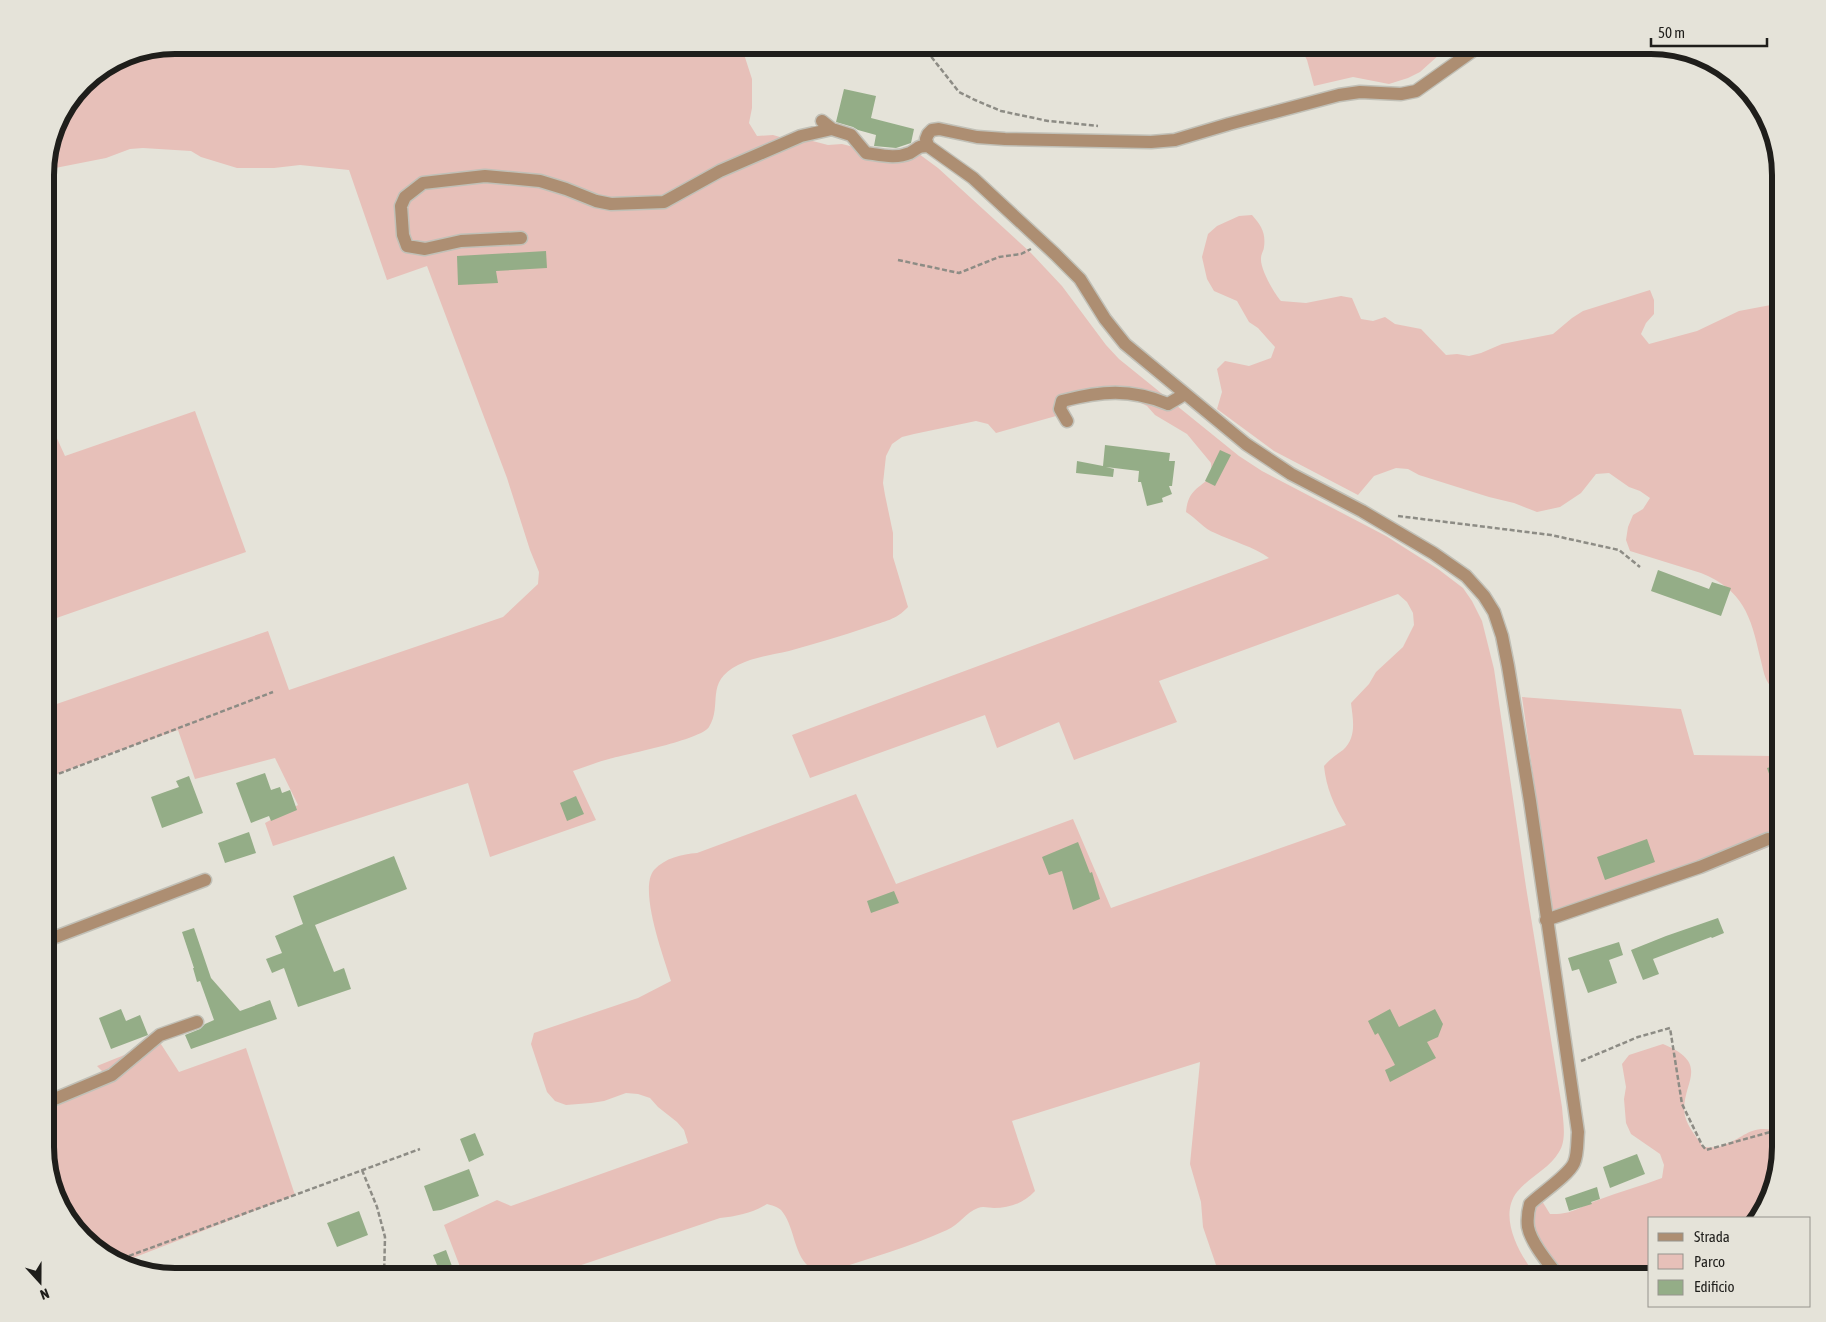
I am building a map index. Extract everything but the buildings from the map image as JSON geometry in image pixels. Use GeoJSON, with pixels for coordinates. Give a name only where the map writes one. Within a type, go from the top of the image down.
{"type":"FeatureCollection","features":[{"type":"Feature","properties":{"kind":"street"},"geometry":{"type":"LineString","coordinates":[[928,146],[926,139],[928,134],[932,130],[940,129],[977,137],[1151,142],[1175,140],[1339,95],[1360,92],[1400,94],[1416,91],[1468,54]]}},
{"type":"Feature","properties":{"kind":"street"},"geometry":{"type":"LineString","coordinates":[[822,121],[832,129],[851,135],[866,153],[896,157],[910,152],[919,146],[928,146],[973,178],[1080,280],[1105,319],[1125,344],[1246,444],[1291,474],[1362,511],[1433,552],[1466,576],[1484,596],[1494,612],[1502,636],[1508,666],[1530,801],[1578,1132],[1574,1163],[1566,1173],[1530,1204],[1528,1228],[1533,1240],[1553,1268]]}},
{"type":"Feature","properties":{"kind":"street"},"geometry":{"type":"LineString","coordinates":[[521,238],[461,241],[425,249],[407,246],[403,235],[401,206],[405,197],[423,183],[485,176],[540,181],[596,201],[611,204],[664,202],[720,171],[801,136],[832,129]]}},
{"type":"Feature","properties":{"kind":"street"},"geometry":{"type":"LineString","coordinates":[[1067,421],[1060,409],[1062,401],[1083,396],[1118,392],[1152,397],[1168,404],[1185,394]]}},
{"type":"Feature","properties":{"kind":"street"},"geometry":{"type":"LineString","coordinates":[[1546,920],[1700,867],[1768,839]]}},
{"type":"Feature","properties":{"kind":"street"},"geometry":{"type":"LineString","coordinates":[[54,938],[205,880]]}},
{"type":"Feature","properties":{"kind":"street"},"geometry":{"type":"LineString","coordinates":[[54,1098],[112,1075],[160,1035],[197,1022]]}},
{"type":"Feature","properties":{"kind":"path"},"geometry":{"type":"LineString","coordinates":[[929,54],[959,92],[975,100],[1001,111],[1048,121],[1098,126],[1115,132],[1124,141]]}},
{"type":"Feature","properties":{"kind":"path"},"geometry":{"type":"LineString","coordinates":[[898,260],[959,273],[999,257],[1021,254],[1044,244]]}},
{"type":"Feature","properties":{"kind":"path"},"geometry":{"type":"LineString","coordinates":[[1392,515],[1550,535],[1619,550],[1640,567]]}},
{"type":"Feature","properties":{"kind":"path"},"geometry":{"type":"LineString","coordinates":[[54,776],[273,692]]}},
{"type":"Feature","properties":{"kind":"path"},"geometry":{"type":"LineString","coordinates":[[1569,1066],[1638,1037],[1670,1028],[1682,1104],[1706,1150],[1772,1132]]}},
{"type":"Feature","properties":{"kind":"path"},"geometry":{"type":"LineString","coordinates":[[123,1257],[420,1149]]}},
{"type":"Feature","properties":{"kind":"path"},"geometry":{"type":"LineString","coordinates":[[362,1170],[377,1207],[384,1237],[384,1268]]}},
{"type":"Feature","properties":{"kind":"green space"},"geometry":{"type":"Polygon","coordinates":[[[167,54],[744,54],[752,79],[752,108],[749,123],[757,136],[773,135],[787,139],[801,138],[828,145],[842,144],[870,151],[919,154],[938,168],[1031,253],[1062,286],[1106,345],[1119,359],[1239,456],[1262,471],[1386,536],[1438,569],[1463,588],[1472,601],[1482,621],[1494,669],[1526,887],[1562,1107],[1564,1130],[1563,1142],[1559,1152],[1550,1163],[1517,1192],[1512,1201],[1510,1211],[1512,1232],[1521,1253],[1531,1268],[1216,1268],[1203,1227],[1201,1202],[1190,1164],[1200,1062],[1012,1121],[1035,1191],[1031,1195],[1011,1206],[978,1208],[970,1212],[951,1228],[933,1236],[840,1268],[812,1268],[808,1266],[798,1251],[785,1216],[780,1209],[767,1204],[750,1212],[720,1218],[573,1268],[461,1268],[444,1225],[497,1200],[511,1206],[688,1143],[684,1130],[677,1122],[650,1098],[638,1094],[626,1093],[604,1101],[591,1103],[566,1105],[555,1101],[547,1092],[531,1044],[534,1033],[638,998],[671,981],[658,941],[649,892],[650,879],[654,870],[663,862],[697,853],[856,794],[896,884],[1073,819],[1111,908],[1346,825],[1331,796],[1324,766],[1343,750],[1350,740],[1353,728],[1351,703],[1369,684],[1376,672],[1403,647],[1414,625],[1413,613],[1407,602],[1398,594],[1159,681],[1177,722],[1074,760],[1059,722],[997,748],[985,715],[810,778],[792,735],[1269,558],[1250,547],[1211,531],[1186,512],[1191,494],[1212,476],[1211,463],[1187,434],[1155,415],[1147,406],[1125,395],[1078,402],[1056,416],[996,433],[988,424],[976,421],[902,437],[892,444],[886,456],[883,483],[893,533],[893,557],[908,607],[899,615],[885,621],[789,651],[744,662],[721,679],[716,694],[713,719],[709,727],[703,732],[678,742],[604,760],[573,771],[596,820],[490,857],[468,783],[273,846],[265,823],[298,805],[275,758],[195,779],[178,730],[54,776],[54,705],[268,631],[289,690],[503,617],[538,584],[539,572],[507,478],[427,266],[387,280],[349,170],[300,165],[274,168],[237,168],[201,157],[191,151],[143,148],[130,149],[106,158],[54,168],[58,144],[66,121],[89,89],[114,70],[136,60],[152,56],[167,54]]]}},
{"type":"Feature","properties":{"kind":"green space"},"geometry":{"type":"Polygon","coordinates":[[[1304,54],[1440,54],[1420,72],[1389,84],[1353,77],[1314,86],[1304,54]]]}},
{"type":"Feature","properties":{"kind":"green space"},"geometry":{"type":"Polygon","coordinates":[[[1252,215],[1260,226],[1264,242],[1261,263],[1271,287],[1281,301],[1306,303],[1341,296],[1352,298],[1361,319],[1373,321],[1385,317],[1395,324],[1421,329],[1446,355],[1469,356],[1502,344],[1553,334],[1583,311],[1650,290],[1654,300],[1654,314],[1646,323],[1641,334],[1649,344],[1697,331],[1739,311],[1772,305],[1772,688],[1766,679],[1753,629],[1743,606],[1736,596],[1715,580],[1701,573],[1630,551],[1626,540],[1628,527],[1633,515],[1643,509],[1650,498],[1640,491],[1629,487],[1609,473],[1596,474],[1581,493],[1560,507],[1537,512],[1514,503],[1419,475],[1408,469],[1396,468],[1374,476],[1358,495],[1274,451],[1217,409],[1222,392],[1217,369],[1225,361],[1249,366],[1271,358],[1275,347],[1258,328],[1249,322],[1237,301],[1214,291],[1207,279],[1202,257],[1208,234],[1217,226],[1239,216],[1252,215]]]}},
{"type":"Feature","properties":{"kind":"green space"},"geometry":{"type":"Polygon","coordinates":[[[195,411],[246,552],[54,619],[54,432],[65,456],[195,411]]]}},
{"type":"Feature","properties":{"kind":"green space"},"geometry":{"type":"Polygon","coordinates":[[[1522,697],[1681,709],[1694,755],[1772,756],[1772,846],[1714,869],[1552,910],[1522,697]]]}},
{"type":"Feature","properties":{"kind":"green space"},"geometry":{"type":"Polygon","coordinates":[[[159,1041],[179,1072],[246,1048],[295,1195],[129,1259],[108,1248],[89,1233],[70,1208],[60,1186],[54,1155],[54,1103],[111,1080],[97,1066],[159,1041]]]}},
{"type":"Feature","properties":{"kind":"green space"},"geometry":{"type":"Polygon","coordinates":[[[1663,1044],[1678,1052],[1687,1060],[1691,1068],[1691,1076],[1684,1105],[1685,1116],[1690,1128],[1703,1147],[1722,1146],[1755,1130],[1772,1130],[1772,1155],[1766,1186],[1760,1201],[1750,1217],[1648,1217],[1648,1268],[1560,1268],[1546,1251],[1535,1229],[1533,1219],[1535,1209],[1542,1201],[1550,1214],[1570,1212],[1606,1197],[1662,1178],[1664,1165],[1660,1154],[1631,1134],[1626,1123],[1624,1099],[1626,1087],[1622,1064],[1629,1055],[1663,1044]]]}}]}
